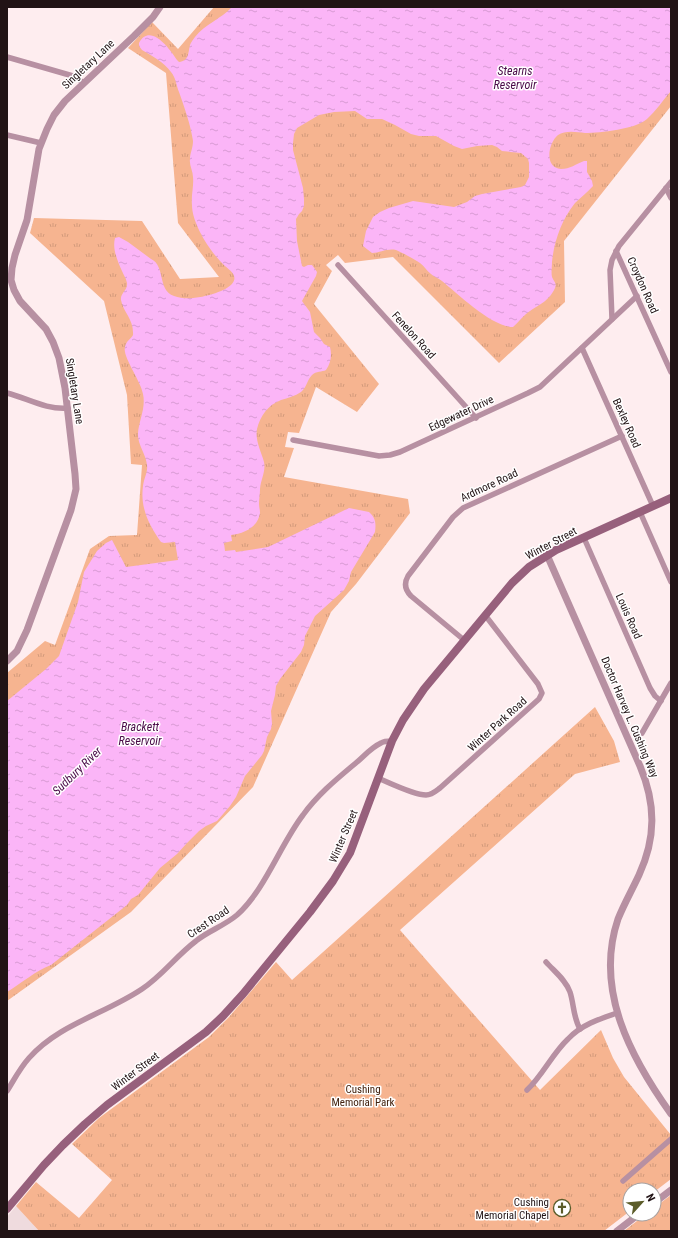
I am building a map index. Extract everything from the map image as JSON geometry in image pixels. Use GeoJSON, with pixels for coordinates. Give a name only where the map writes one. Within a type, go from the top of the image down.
{"type":"FeatureCollection","features":[{"type":"Feature","properties":{"kind":"main road","name":"Winter Street"},"geometry":{"type":"LineString","coordinates":[[8,1205],[55,1153],[85,1124],[101,1110],[206,1032],[223,1016],[243,994],[310,912],[339,872],[354,844],[392,741],[403,720],[416,700],[464,640],[520,574],[548,555],[671,498]]}},
{"type":"Feature","properties":{"kind":"street","name":"Singletary Lane"},"geometry":{"type":"LineString","coordinates":[[7,661],[17,651],[24,637],[73,502],[76,489],[68,408],[62,370],[53,342],[42,324],[17,295],[11,280],[15,255],[27,220],[41,142],[59,108],[143,27],[160,7]]}},
{"type":"Feature","properties":{"kind":"street"},"geometry":{"type":"LineString","coordinates":[[7,57],[73,76],[84,83]]}},
{"type":"Feature","properties":{"kind":"street"},"geometry":{"type":"LineString","coordinates":[[7,135],[41,142]]}},
{"type":"Feature","properties":{"kind":"street"},"geometry":{"type":"LineString","coordinates":[[612,319],[610,270],[612,260],[616,251],[671,182]]}},
{"type":"Feature","properties":{"kind":"street"},"geometry":{"type":"LineString","coordinates":[[666,188],[671,198]]}},
{"type":"Feature","properties":{"kind":"street","name":"Croydon Road"},"geometry":{"type":"LineString","coordinates":[[616,251],[671,372]]}},
{"type":"Feature","properties":{"kind":"street","name":"Fenelon Road"},"geometry":{"type":"LineString","coordinates":[[338,265],[476,418]]}},
{"type":"Feature","properties":{"kind":"street","name":"Edgewater Drive"},"geometry":{"type":"LineString","coordinates":[[293,440],[379,456],[400,452],[528,394],[540,387],[637,296]]}},
{"type":"Feature","properties":{"kind":"street","name":"Bexley Road"},"geometry":{"type":"LineString","coordinates":[[582,348],[654,506]]}},
{"type":"Feature","properties":{"kind":"street"},"geometry":{"type":"LineString","coordinates":[[7,393],[50,407],[60,409],[68,408]]}},
{"type":"Feature","properties":{"kind":"street","name":"Ardmore Road"},"geometry":{"type":"LineString","coordinates":[[464,640],[411,596],[408,593],[406,586],[406,579],[408,576],[452,518],[463,508],[622,436]]}},
{"type":"Feature","properties":{"kind":"street"},"geometry":{"type":"LineString","coordinates":[[640,512],[671,582]]}},
{"type":"Feature","properties":{"kind":"street","name":"Louis Road"},"geometry":{"type":"LineString","coordinates":[[584,538],[650,688],[655,696],[661,701]]}},
{"type":"Feature","properties":{"kind":"street","name":"Doctor Harvey L. Cushing Way"},"geometry":{"type":"LineString","coordinates":[[548,555],[644,776],[650,797],[652,821],[650,844],[644,862],[618,920],[613,945],[611,975],[617,1012],[627,1040],[654,1089],[671,1114]]}},
{"type":"Feature","properties":{"kind":"street","name":"Winter Park Road"},"geometry":{"type":"LineString","coordinates":[[378,778],[417,793],[427,795],[432,794],[537,702],[541,696],[541,690],[538,684],[485,615]]}},
{"type":"Feature","properties":{"kind":"street"},"geometry":{"type":"LineString","coordinates":[[642,733],[671,683]]}},
{"type":"Feature","properties":{"kind":"street","name":"Crest Road"},"geometry":{"type":"LineString","coordinates":[[7,1091],[29,1058],[50,1039],[64,1029],[115,1005],[142,989],[158,977],[196,941],[236,916],[251,900],[293,829],[315,800],[369,752],[382,743],[392,741]]}},
{"type":"Feature","properties":{"kind":"street"},"geometry":{"type":"LineString","coordinates":[[546,962],[568,987],[580,1029]]}},
{"type":"Feature","properties":{"kind":"street"},"geometry":{"type":"LineString","coordinates":[[527,1090],[539,1078],[567,1039],[591,1022],[617,1012]]}},
{"type":"Feature","properties":{"kind":"street"},"geometry":{"type":"LineString","coordinates":[[623,1181],[671,1139]]}},
{"type":"Feature","properties":{"kind":"street"},"geometry":{"type":"LineString","coordinates":[[662,1196],[671,1190]]}},
{"type":"Feature","properties":{"kind":"street"},"geometry":{"type":"LineString","coordinates":[[617,1231],[629,1222]]}},
{"type":"Feature","properties":{"kind":"shaded area"},"geometry":{"type":"Polygon","coordinates":[[[16,1206],[39,1231],[7,1231],[7,1217],[16,1206]]]}},
{"type":"Feature","properties":{"kind":"green space"},"geometry":{"type":"Polygon","coordinates":[[[214,7],[671,7],[671,106],[564,241],[565,302],[499,363],[393,257],[345,263],[338,255],[326,265],[332,271],[314,304],[379,384],[357,412],[316,387],[299,433],[288,432],[285,447],[294,448],[284,477],[408,499],[410,513],[356,584],[331,612],[253,787],[131,912],[7,1001],[7,673],[45,641],[55,645],[90,549],[109,536],[137,535],[142,465],[131,464],[127,395],[104,301],[30,233],[34,218],[142,221],[180,279],[219,277],[178,223],[166,73],[128,48],[152,22],[178,49],[214,7]]]}},
{"type":"Feature","properties":{"kind":"green space","name":"Cushing Memorial Park"},"geometry":{"type":"Polygon","coordinates":[[[595,707],[614,741],[620,762],[575,774],[400,930],[540,1090],[601,1030],[613,1058],[624,1077],[671,1135],[671,1179],[662,1186],[662,1182],[622,1182],[622,1217],[604,1231],[39,1231],[16,1206],[36,1182],[79,1218],[112,1180],[72,1144],[99,1118],[209,1037],[229,1017],[276,962],[292,980],[595,707]]]}},
{"type":"Feature","properties":{"kind":"green space"},"geometry":{"type":"Polygon","coordinates":[[[671,1195],[671,1231],[624,1231],[636,1222],[662,1222],[662,1202],[671,1195]]]}},
{"type":"Feature","properties":{"kind":"water"},"geometry":{"type":"Polygon","coordinates":[[[232,7],[671,7],[671,91],[647,119],[635,125],[618,130],[599,132],[564,132],[558,135],[555,139],[549,155],[552,164],[556,168],[564,169],[587,161],[587,172],[593,186],[570,209],[559,231],[552,262],[552,277],[556,285],[555,288],[546,300],[530,311],[513,327],[495,322],[486,316],[442,281],[432,275],[420,263],[408,256],[396,250],[372,253],[363,246],[366,231],[373,217],[380,212],[413,201],[454,207],[467,202],[475,196],[521,187],[525,185],[529,177],[528,159],[521,153],[502,151],[492,145],[462,149],[436,136],[419,136],[411,134],[382,119],[367,119],[355,111],[334,112],[319,115],[297,128],[294,134],[293,150],[303,188],[304,206],[296,219],[297,241],[302,266],[312,265],[317,272],[302,301],[310,312],[314,332],[324,344],[330,347],[331,359],[326,370],[312,375],[301,392],[276,402],[262,415],[257,429],[258,442],[264,462],[264,472],[260,489],[259,518],[250,529],[231,535],[232,541],[224,543],[225,551],[235,550],[236,552],[268,547],[349,508],[369,512],[375,521],[375,532],[351,572],[349,581],[344,590],[315,616],[305,636],[304,645],[301,652],[276,686],[271,711],[272,724],[264,751],[245,776],[236,797],[230,806],[217,821],[199,831],[177,854],[160,868],[138,895],[131,899],[127,905],[51,965],[34,974],[7,992],[7,701],[46,669],[59,656],[78,602],[84,572],[97,551],[106,543],[112,540],[126,567],[178,560],[175,542],[161,542],[149,523],[144,509],[142,494],[147,465],[139,441],[138,433],[144,399],[142,389],[125,351],[126,343],[133,335],[133,329],[121,300],[127,283],[116,255],[114,247],[115,238],[119,237],[128,242],[156,262],[159,267],[165,289],[174,296],[184,298],[200,297],[222,291],[231,285],[234,279],[232,272],[223,265],[207,244],[195,220],[192,201],[193,175],[190,161],[193,141],[191,129],[173,74],[165,65],[142,50],[139,43],[144,37],[149,35],[154,36],[165,44],[179,62],[185,60],[190,44],[199,32],[232,7]]]}},
{"type":"Feature","properties":{"kind":"place","name":"Cushing Memorial Chapel"},"geometry":{"type":"Point","coordinates":[562,1208]}},
{"type":"Feature","properties":{"kind":"water label","name":"Stearns Reservoir"},"geometry":{"type":"Point","coordinates":[515,78]}},
{"type":"Feature","properties":{"kind":"water label","name":"Brackett Reservoir"},"geometry":{"type":"Point","coordinates":[140,734]}},
{"type":"Feature","properties":{"kind":"water label","name":"Sudbury River"},"geometry":{"type":"Point","coordinates":[77,771]}}]}
